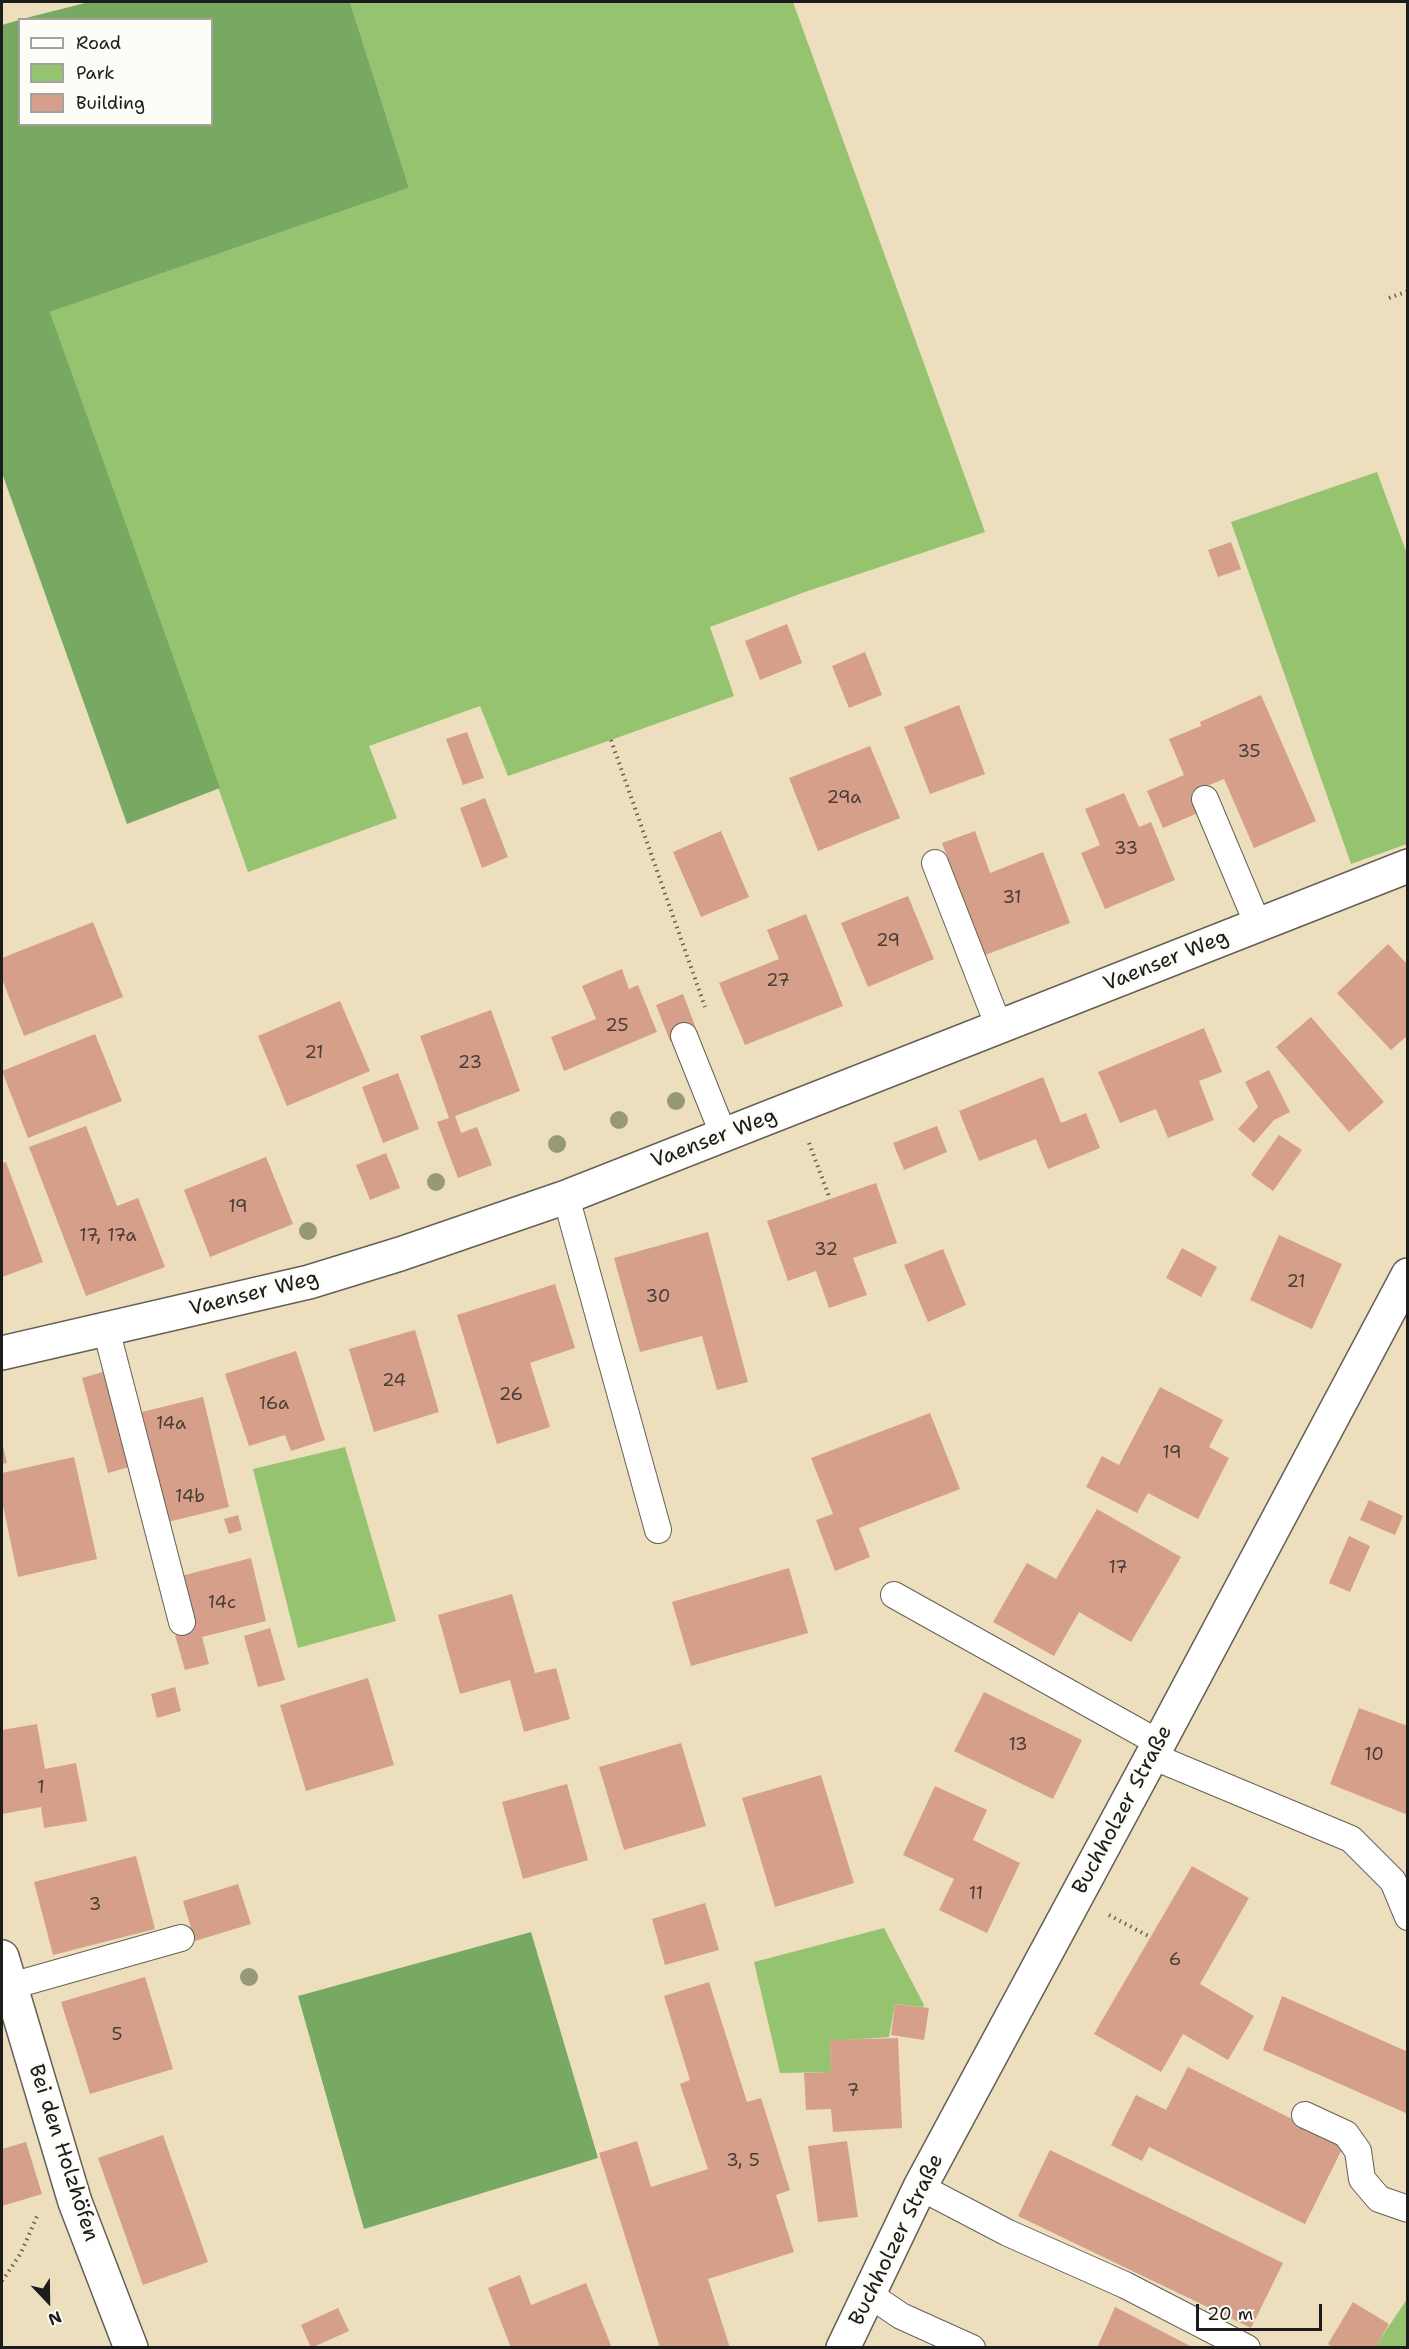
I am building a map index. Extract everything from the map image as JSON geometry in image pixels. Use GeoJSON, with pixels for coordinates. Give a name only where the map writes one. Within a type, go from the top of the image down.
{"type":"FeatureCollection","features":[{"type":"Feature","properties":{"kind":"street","name":"Vaenser Weg"},"geometry":{"type":"LineString","coordinates":[[2,1353],[315,1280],[400,1254],[566,1197],[1407,866]]}},
{"type":"Feature","properties":{"kind":"street","name":"Buchholzer Straße"},"geometry":{"type":"LineString","coordinates":[[843,2348],[920,2187],[1156,1750],[1407,1275]]}},
{"type":"Feature","properties":{"kind":"street","name":"Bei den Holzhöfen"},"geometry":{"type":"LineString","coordinates":[[6,1971],[72,2189],[131,2348]]}},
{"type":"Feature","properties":{"kind":"lane"},"geometry":{"type":"LineString","coordinates":[[1205,799],[1258,925]]}},
{"type":"Feature","properties":{"kind":"lane"},"geometry":{"type":"LineString","coordinates":[[935,863],[999,1027]]}},
{"type":"Feature","properties":{"kind":"lane"},"geometry":{"type":"LineString","coordinates":[[684,1036],[724,1136]]}},
{"type":"Feature","properties":{"kind":"lane"},"geometry":{"type":"LineString","coordinates":[[566,1197],[658,1530]]}},
{"type":"Feature","properties":{"kind":"lane"},"geometry":{"type":"LineString","coordinates":[[106,1329],[182,1622]]}},
{"type":"Feature","properties":{"kind":"lane"},"geometry":{"type":"LineString","coordinates":[[894,1595],[1156,1750],[1351,1839],[1393,1881],[1407,1917]]}},
{"type":"Feature","properties":{"kind":"lane"},"geometry":{"type":"LineString","coordinates":[[6,1971],[182,1938]]}},
{"type":"Feature","properties":{"kind":"lane"},"geometry":{"type":"LineString","coordinates":[[1305,2115],[1346,2134],[1358,2151],[1362,2179],[1379,2199],[1407,2210]]}},
{"type":"Feature","properties":{"kind":"lane"},"geometry":{"type":"LineString","coordinates":[[920,2187],[1008,2233],[1125,2285],[1247,2348]]}},
{"type":"Feature","properties":{"kind":"lane"},"geometry":{"type":"LineString","coordinates":[[870,2295],[901,2316],[972,2348]]}},
{"type":"Feature","properties":{"kind":"path"},"geometry":{"type":"LineString","coordinates":[[1389,298],[1407,291]]}},
{"type":"Feature","properties":{"kind":"path"},"geometry":{"type":"LineString","coordinates":[[611,740],[708,1016]]}},
{"type":"Feature","properties":{"kind":"path"},"geometry":{"type":"LineString","coordinates":[[796,1107],[830,1199]]}},
{"type":"Feature","properties":{"kind":"path"},"geometry":{"type":"LineString","coordinates":[[1076,1897],[1150,1937]]}},
{"type":"Feature","properties":{"kind":"path"},"geometry":{"type":"LineString","coordinates":[[2,2281],[21,2253],[35,2223],[42,2198],[72,2189]]}},
{"type":"Feature","properties":{"kind":"green space"},"geometry":{"type":"Polygon","coordinates":[[[89,2],[350,2],[409,188],[50,312],[220,788],[127,824],[2,473],[2,25],[18,20],[18,126],[213,126],[213,18],[26,18],[89,2]]]}},
{"type":"Feature","properties":{"kind":"green space"},"geometry":{"type":"Polygon","coordinates":[[[350,2],[793,2],[985,532],[805,592],[710,627],[734,696],[508,776],[480,706],[369,746],[397,818],[248,872],[50,312],[409,188],[350,2]]]}},
{"type":"Feature","properties":{"kind":"green space"},"geometry":{"type":"Polygon","coordinates":[[[1377,472],[1407,554],[1407,844],[1351,864],[1231,522],[1377,472]]]}},
{"type":"Feature","properties":{"kind":"green space"},"geometry":{"type":"Polygon","coordinates":[[[345,1447],[396,1621],[298,1648],[253,1469],[345,1447]]]}},
{"type":"Feature","properties":{"kind":"green space"},"geometry":{"type":"Polygon","coordinates":[[[884,1928],[923,2007],[895,2004],[889,2037],[830,2041],[831,2072],[780,2073],[754,1962],[884,1928]]]}},
{"type":"Feature","properties":{"kind":"green space"},"geometry":{"type":"Polygon","coordinates":[[[531,1932],[598,2158],[364,2229],[298,1996],[531,1932]]]}},
{"type":"Feature","properties":{"kind":"green space"},"geometry":{"type":"Polygon","coordinates":[[[1407,2299],[1407,2347],[1375,2347],[1407,2299]]]}},
{"type":"Feature","properties":{"kind":"building"},"geometry":{"type":"Polygon","coordinates":[[[1231,542],[1241,569],[1218,577],[1208,550],[1231,542]]]}},
{"type":"Feature","properties":{"kind":"building"},"geometry":{"type":"Polygon","coordinates":[[[787,624],[802,663],[760,680],[745,641],[787,624]]]}},
{"type":"Feature","properties":{"kind":"building"},"geometry":{"type":"Polygon","coordinates":[[[865,652],[882,695],[849,708],[832,666],[865,652]]]}},
{"type":"Feature","properties":{"kind":"building"},"geometry":{"type":"Polygon","coordinates":[[[1261,695],[1316,821],[1254,848],[1224,779],[1192,792],[1200,812],[1163,828],[1147,791],[1184,775],[1169,739],[1201,726],[1200,722],[1261,695]]]}},
{"type":"Feature","properties":{"kind":"building"},"geometry":{"type":"Polygon","coordinates":[[[959,705],[985,774],[930,794],[904,727],[959,705]]]}},
{"type":"Feature","properties":{"kind":"building"},"geometry":{"type":"Polygon","coordinates":[[[467,732],[484,778],[463,785],[446,739],[467,732]]]}},
{"type":"Feature","properties":{"kind":"building"},"geometry":{"type":"Polygon","coordinates":[[[870,746],[900,818],[818,851],[789,778],[870,746]]]}},
{"type":"Feature","properties":{"kind":"building"},"geometry":{"type":"Polygon","coordinates":[[[1124,793],[1139,827],[1151,822],[1175,880],[1105,909],[1081,853],[1100,845],[1085,809],[1124,793]]]}},
{"type":"Feature","properties":{"kind":"building"},"geometry":{"type":"Polygon","coordinates":[[[485,798],[508,857],[482,868],[460,808],[485,798]]]}},
{"type":"Feature","properties":{"kind":"building"},"geometry":{"type":"Polygon","coordinates":[[[721,831],[749,897],[701,917],[673,852],[721,831]]]}},
{"type":"Feature","properties":{"kind":"building"},"geometry":{"type":"Polygon","coordinates":[[[975,831],[990,873],[1043,852],[1070,923],[985,955],[942,843],[975,831]]]}},
{"type":"Feature","properties":{"kind":"building"},"geometry":{"type":"Polygon","coordinates":[[[908,896],[934,959],[868,987],[841,923],[908,896]]]}},
{"type":"Feature","properties":{"kind":"building"},"geometry":{"type":"Polygon","coordinates":[[[806,914],[843,1006],[745,1045],[719,983],[779,959],[767,930],[806,914]]]}},
{"type":"Feature","properties":{"kind":"building"},"geometry":{"type":"Polygon","coordinates":[[[93,922],[123,997],[24,1036],[2,979],[2,958],[93,922]]]}},
{"type":"Feature","properties":{"kind":"building"},"geometry":{"type":"Polygon","coordinates":[[[1388,944],[1408,965],[1408,1035],[1391,1050],[1337,993],[1388,944]]]}},
{"type":"Feature","properties":{"kind":"building"},"geometry":{"type":"Polygon","coordinates":[[[622,969],[629,989],[638,985],[657,1032],[564,1071],[551,1037],[596,1019],[582,986],[622,969]]]}},
{"type":"Feature","properties":{"kind":"building"},"geometry":{"type":"Polygon","coordinates":[[[683,994],[697,1031],[670,1041],[656,1005],[683,994]]]}},
{"type":"Feature","properties":{"kind":"building"},"geometry":{"type":"Polygon","coordinates":[[[340,1001],[370,1071],[287,1106],[258,1036],[340,1001]]]}},
{"type":"Feature","properties":{"kind":"building"},"geometry":{"type":"Polygon","coordinates":[[[491,1010],[520,1091],[455,1116],[461,1133],[477,1127],[492,1165],[458,1178],[437,1122],[449,1118],[420,1036],[491,1010]]]}},
{"type":"Feature","properties":{"kind":"building"},"geometry":{"type":"Polygon","coordinates":[[[1311,1017],[1384,1102],[1349,1132],[1276,1047],[1311,1017]]]}},
{"type":"Feature","properties":{"kind":"building"},"geometry":{"type":"Polygon","coordinates":[[[1204,1028],[1222,1072],[1199,1081],[1214,1120],[1168,1138],[1156,1109],[1120,1123],[1098,1072],[1204,1028]]]}},
{"type":"Feature","properties":{"kind":"building"},"geometry":{"type":"Polygon","coordinates":[[[95,1034],[122,1101],[28,1138],[2,1071],[95,1034]]]}},
{"type":"Feature","properties":{"kind":"building"},"geometry":{"type":"Polygon","coordinates":[[[1269,1070],[1290,1112],[1274,1120],[1254,1143],[1238,1129],[1258,1107],[1245,1082],[1269,1070]]]}},
{"type":"Feature","properties":{"kind":"building"},"geometry":{"type":"Polygon","coordinates":[[[398,1073],[419,1129],[383,1143],[362,1087],[398,1073]]]}},
{"type":"Feature","properties":{"kind":"building"},"geometry":{"type":"Polygon","coordinates":[[[1043,1077],[1061,1123],[1086,1113],[1100,1148],[1048,1169],[1036,1139],[979,1161],[959,1111],[1043,1077]]]}},
{"type":"Feature","properties":{"kind":"building"},"geometry":{"type":"Polygon","coordinates":[[[86,1126],[117,1206],[138,1198],[165,1267],[86,1296],[29,1147],[86,1126]]]}},
{"type":"Feature","properties":{"kind":"building"},"geometry":{"type":"Polygon","coordinates":[[[937,1126],[947,1152],[904,1170],[893,1143],[937,1126]]]}},
{"type":"Feature","properties":{"kind":"building"},"geometry":{"type":"Polygon","coordinates":[[[1279,1135],[1302,1150],[1273,1191],[1251,1175],[1279,1135]]]}},
{"type":"Feature","properties":{"kind":"building"},"geometry":{"type":"Polygon","coordinates":[[[386,1153],[400,1188],[370,1200],[356,1165],[386,1153]]]}},
{"type":"Feature","properties":{"kind":"building"},"geometry":{"type":"Polygon","coordinates":[[[266,1157],[293,1224],[210,1257],[184,1190],[266,1157]]]}},
{"type":"Feature","properties":{"kind":"building"},"geometry":{"type":"Polygon","coordinates":[[[6,1162],[43,1262],[2,1277],[2,1163],[6,1162]]]}},
{"type":"Feature","properties":{"kind":"building"},"geometry":{"type":"Polygon","coordinates":[[[876,1183],[897,1243],[853,1258],[867,1295],[829,1308],[816,1271],[788,1281],[767,1221],[876,1183]]]}},
{"type":"Feature","properties":{"kind":"building"},"geometry":{"type":"Polygon","coordinates":[[[708,1232],[748,1382],[717,1390],[702,1336],[640,1352],[614,1258],[708,1232]]]}},
{"type":"Feature","properties":{"kind":"building"},"geometry":{"type":"Polygon","coordinates":[[[1279,1235],[1342,1264],[1312,1329],[1250,1300],[1279,1235]]]}},
{"type":"Feature","properties":{"kind":"building"},"geometry":{"type":"Polygon","coordinates":[[[1182,1248],[1217,1267],[1201,1297],[1166,1278],[1182,1248]]]}},
{"type":"Feature","properties":{"kind":"building"},"geometry":{"type":"Polygon","coordinates":[[[943,1249],[966,1305],[928,1322],[904,1265],[943,1249]]]}},
{"type":"Feature","properties":{"kind":"building"},"geometry":{"type":"Polygon","coordinates":[[[555,1284],[575,1348],[530,1363],[550,1427],[497,1444],[457,1315],[555,1284]]]}},
{"type":"Feature","properties":{"kind":"building"},"geometry":{"type":"Polygon","coordinates":[[[415,1330],[439,1412],[374,1432],[349,1349],[415,1330]]]}},
{"type":"Feature","properties":{"kind":"building"},"geometry":{"type":"Polygon","coordinates":[[[296,1351],[325,1440],[291,1451],[285,1435],[249,1446],[225,1374],[296,1351]]]}},
{"type":"Feature","properties":{"kind":"building"},"geometry":{"type":"Polygon","coordinates":[[[103,1372],[129,1467],[108,1473],[82,1378],[103,1372]]]}},
{"type":"Feature","properties":{"kind":"building"},"geometry":{"type":"Polygon","coordinates":[[[1160,1387],[1223,1420],[1209,1447],[1229,1458],[1198,1519],[1148,1493],[1137,1513],[1086,1487],[1102,1456],[1119,1465],[1160,1387]]]}},
{"type":"Feature","properties":{"kind":"building"},"geometry":{"type":"Polygon","coordinates":[[[203,1397],[229,1507],[168,1522],[142,1412],[203,1397]]]}},
{"type":"Feature","properties":{"kind":"building"},"geometry":{"type":"Polygon","coordinates":[[[930,1413],[960,1489],[859,1528],[870,1557],[835,1571],[816,1520],[833,1514],[811,1458],[930,1413]]]}},
{"type":"Feature","properties":{"kind":"building"},"geometry":{"type":"Polygon","coordinates":[[[2,1442],[7,1463],[2,1464],[2,1442]]]}},
{"type":"Feature","properties":{"kind":"building"},"geometry":{"type":"Polygon","coordinates":[[[74,1457],[97,1559],[18,1577],[2,1501],[2,1473],[74,1457]]]}},
{"type":"Feature","properties":{"kind":"building"},"geometry":{"type":"Polygon","coordinates":[[[1369,1500],[1403,1516],[1395,1535],[1360,1520],[1369,1500]]]}},
{"type":"Feature","properties":{"kind":"building"},"geometry":{"type":"Polygon","coordinates":[[[1097,1509],[1181,1557],[1131,1642],[1079,1612],[1054,1656],[993,1622],[1027,1563],[1056,1579],[1097,1509]]]}},
{"type":"Feature","properties":{"kind":"building"},"geometry":{"type":"Polygon","coordinates":[[[238,1515],[242,1530],[229,1534],[224,1519],[238,1515]]]}},
{"type":"Feature","properties":{"kind":"building"},"geometry":{"type":"Polygon","coordinates":[[[1349,1536],[1370,1546],[1350,1592],[1329,1583],[1349,1536]]]}},
{"type":"Feature","properties":{"kind":"building"},"geometry":{"type":"Polygon","coordinates":[[[251,1558],[266,1621],[202,1637],[209,1664],[185,1670],[175,1635],[194,1630],[181,1576],[251,1558]]]}},
{"type":"Feature","properties":{"kind":"building"},"geometry":{"type":"Polygon","coordinates":[[[789,1568],[808,1633],[691,1666],[672,1602],[789,1568]]]}},
{"type":"Feature","properties":{"kind":"building"},"geometry":{"type":"Polygon","coordinates":[[[512,1594],[535,1673],[556,1668],[570,1719],[524,1732],[510,1680],[460,1694],[438,1615],[512,1594]]]}},
{"type":"Feature","properties":{"kind":"building"},"geometry":{"type":"Polygon","coordinates":[[[270,1628],[285,1680],[258,1687],[244,1636],[270,1628]]]}},
{"type":"Feature","properties":{"kind":"building"},"geometry":{"type":"Polygon","coordinates":[[[368,1678],[394,1765],[306,1791],[280,1705],[368,1678]]]}},
{"type":"Feature","properties":{"kind":"building"},"geometry":{"type":"Polygon","coordinates":[[[175,1687],[181,1711],[157,1718],[151,1694],[175,1687]]]}},
{"type":"Feature","properties":{"kind":"building"},"geometry":{"type":"Polygon","coordinates":[[[984,1692],[1082,1740],[1053,1799],[954,1751],[984,1692]]]}},
{"type":"Feature","properties":{"kind":"building"},"geometry":{"type":"Polygon","coordinates":[[[1359,1708],[1408,1726],[1408,1815],[1330,1784],[1359,1708]]]}},
{"type":"Feature","properties":{"kind":"building"},"geometry":{"type":"Polygon","coordinates":[[[37,1724],[45,1769],[76,1763],[87,1821],[44,1828],[41,1807],[2,1814],[2,1730],[37,1724]]]}},
{"type":"Feature","properties":{"kind":"building"},"geometry":{"type":"Polygon","coordinates":[[[681,1743],[706,1826],[624,1850],[599,1767],[681,1743]]]}},
{"type":"Feature","properties":{"kind":"building"},"geometry":{"type":"Polygon","coordinates":[[[821,1775],[854,1883],[775,1907],[742,1798],[821,1775]]]}},
{"type":"Feature","properties":{"kind":"building"},"geometry":{"type":"Polygon","coordinates":[[[567,1784],[588,1860],[523,1879],[502,1802],[567,1784]]]}},
{"type":"Feature","properties":{"kind":"building"},"geometry":{"type":"Polygon","coordinates":[[[935,1786],[987,1810],[973,1840],[1020,1863],[987,1933],[939,1910],[954,1879],[903,1855],[935,1786]]]}},
{"type":"Feature","properties":{"kind":"building"},"geometry":{"type":"Polygon","coordinates":[[[136,1856],[155,1929],[53,1955],[34,1882],[136,1856]]]}},
{"type":"Feature","properties":{"kind":"building"},"geometry":{"type":"Polygon","coordinates":[[[1192,1866],[1249,1898],[1200,1984],[1254,2016],[1228,2060],[1183,2034],[1161,2072],[1094,2034],[1192,1866]]]}},
{"type":"Feature","properties":{"kind":"building"},"geometry":{"type":"Polygon","coordinates":[[[238,1884],[251,1924],[195,1941],[183,1901],[238,1884]]]}},
{"type":"Feature","properties":{"kind":"building"},"geometry":{"type":"Polygon","coordinates":[[[705,1903],[719,1950],[665,1965],[652,1919],[705,1903]]]}},
{"type":"Feature","properties":{"kind":"building"},"geometry":{"type":"Polygon","coordinates":[[[145,1977],[173,2069],[90,2094],[61,2002],[145,1977]]]}},
{"type":"Feature","properties":{"kind":"building"},"geometry":{"type":"Polygon","coordinates":[[[709,1982],[747,2102],[761,2098],[790,2190],[776,2195],[794,2252],[708,2279],[730,2348],[660,2348],[599,2153],[637,2141],[651,2187],[708,2169],[680,2084],[690,2080],[664,1996],[709,1982]]]}},
{"type":"Feature","properties":{"kind":"building"},"geometry":{"type":"Polygon","coordinates":[[[1282,1996],[1408,2052],[1408,2114],[1263,2050],[1282,1996]]]}},
{"type":"Feature","properties":{"kind":"building"},"geometry":{"type":"Polygon","coordinates":[[[895,2004],[929,2008],[924,2040],[891,2035],[895,2004]]]}},
{"type":"Feature","properties":{"kind":"building"},"geometry":{"type":"Polygon","coordinates":[[[898,2038],[902,2128],[833,2132],[831,2109],[806,2110],[804,2073],[831,2072],[830,2040],[898,2038]]]}},
{"type":"Feature","properties":{"kind":"building"},"geometry":{"type":"Polygon","coordinates":[[[1188,2067],[1344,2145],[1305,2224],[1149,2147],[1142,2161],[1111,2145],[1136,2095],[1166,2110],[1188,2067]]]}},
{"type":"Feature","properties":{"kind":"building"},"geometry":{"type":"Polygon","coordinates":[[[163,2135],[208,2262],[143,2285],[98,2158],[163,2135]]]}},
{"type":"Feature","properties":{"kind":"building"},"geometry":{"type":"Polygon","coordinates":[[[847,2141],[858,2217],[818,2222],[808,2146],[847,2141]]]}},
{"type":"Feature","properties":{"kind":"building"},"geometry":{"type":"Polygon","coordinates":[[[26,2142],[42,2194],[2,2206],[2,2149],[26,2142]]]}},
{"type":"Feature","properties":{"kind":"building"},"geometry":{"type":"Polygon","coordinates":[[[1050,2150],[1283,2263],[1251,2328],[1018,2216],[1050,2150]]]}},
{"type":"Feature","properties":{"kind":"building"},"geometry":{"type":"Polygon","coordinates":[[[520,2275],[531,2305],[586,2283],[612,2348],[511,2348],[488,2288],[520,2275]]]}},
{"type":"Feature","properties":{"kind":"building"},"geometry":{"type":"Polygon","coordinates":[[[1353,2302],[1389,2324],[1375,2348],[1334,2348],[1328,2344],[1353,2302]]]}},
{"type":"Feature","properties":{"kind":"building"},"geometry":{"type":"Polygon","coordinates":[[[1115,2307],[1194,2348],[1097,2348],[1115,2307]]]}},
{"type":"Feature","properties":{"kind":"building"},"geometry":{"type":"Polygon","coordinates":[[[338,2308],[349,2331],[311,2348],[301,2325],[338,2308]]]}}]}
